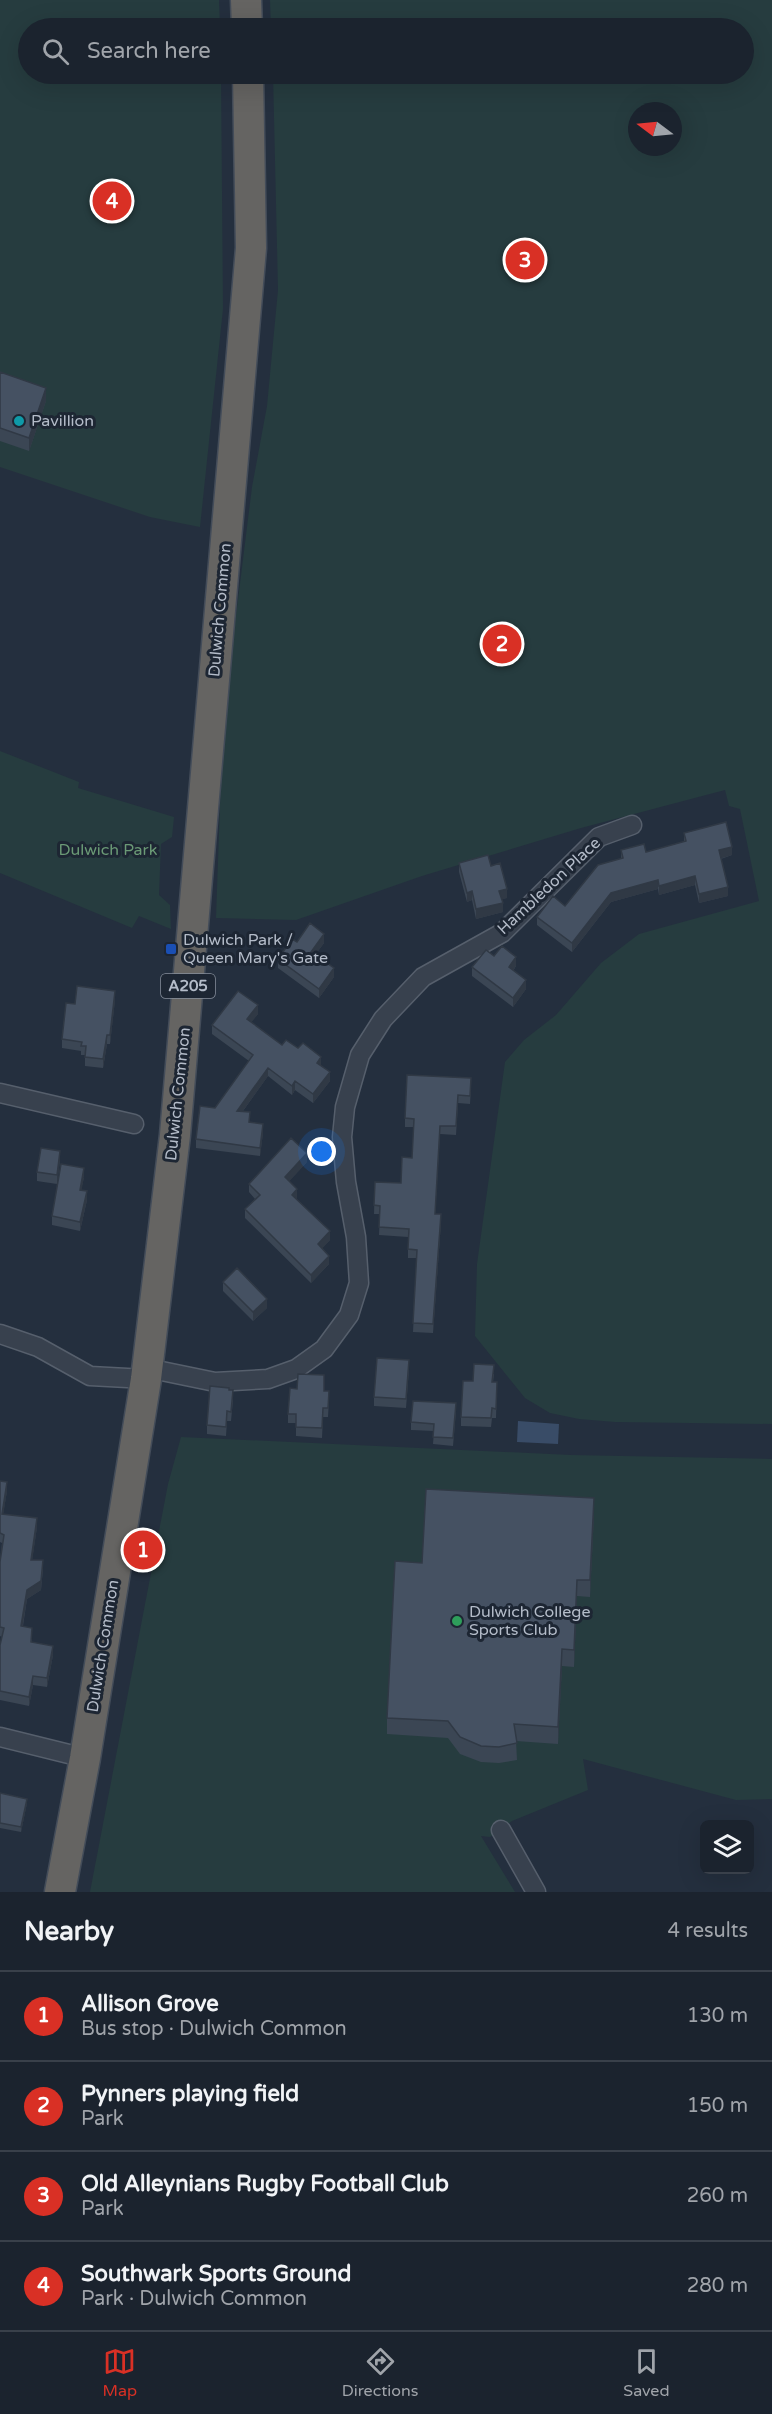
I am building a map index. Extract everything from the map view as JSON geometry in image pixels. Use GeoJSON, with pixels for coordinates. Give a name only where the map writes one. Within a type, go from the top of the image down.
{"type":"FeatureCollection","features":[{"type":"Feature","properties":{"kind":"highway"},"geometry":{"type":"LineString","coordinates":[[246,0],[247,18]]}},
{"type":"Feature","properties":{"kind":"highway","name":"Dulwich Common"},"geometry":{"type":"LineString","coordinates":[[60,1892],[85,1758],[146,1373],[183,1056],[251,248],[248,84]]}},
{"type":"Feature","properties":{"kind":"street","name":"Hambledon Place"},"geometry":{"type":"LineString","coordinates":[[0,1334],[38,1347],[90,1376],[146,1373],[215,1382],[268,1379],[296,1368],[324,1349],[350,1315],[359,1283],[356,1237],[346,1182],[342,1137],[345,1107],[360,1056],[383,1019],[423,977],[502,933],[599,837],[632,825]]}},
{"type":"Feature","properties":{"kind":"street"},"geometry":{"type":"LineString","coordinates":[[0,1093],[134,1124]]}},
{"type":"Feature","properties":{"kind":"street"},"geometry":{"type":"LineString","coordinates":[[0,1737],[85,1758]]}},
{"type":"Feature","properties":{"kind":"street"},"geometry":{"type":"LineString","coordinates":[[501,1830],[536,1892]]}},
{"type":"Feature","properties":{"kind":"green space"},"geometry":{"type":"Polygon","coordinates":[[[0,0],[219,0],[220,18],[18,18],[18,84],[221,84],[223,309],[200,527],[150,517],[0,467],[0,0]]]}},
{"type":"Feature","properties":{"kind":"green space"},"geometry":{"type":"Polygon","coordinates":[[[270,0],[772,0],[772,1424],[615,1422],[579,1419],[550,1413],[525,1398],[475,1336],[477,1264],[505,1062],[524,1040],[556,1015],[601,963],[639,934],[759,901],[740,809],[729,806],[725,790],[581,828],[422,876],[296,920],[216,918],[223,720],[252,487],[267,406],[278,290],[273,84],[754,84],[754,18],[271,18],[270,0]]]}},
{"type":"Feature","properties":{"kind":"green space","name":"Dulwich Park"},"geometry":{"type":"Polygon","coordinates":[[[0,751],[79,782],[78,788],[174,817],[172,837],[161,844],[159,895],[170,905],[171,929],[139,916],[132,928],[0,873],[0,751]]]}},
{"type":"Feature","properties":{"kind":"green space","name":"Dulwich College Sports Club"},"geometry":{"type":"Polygon","coordinates":[[[181,1437],[571,1455],[772,1459],[772,1799],[736,1800],[583,1759],[588,1790],[512,1821],[490,1837],[481,1836],[515,1892],[90,1892],[168,1484],[181,1437]]]}},
{"type":"Feature","properties":{"kind":"water"},"geometry":{"type":"Polygon","coordinates":[[[518,1421],[559,1424],[558,1444],[517,1442],[518,1421]]]}},
{"type":"Feature","properties":{"kind":"building","name":"Pavillion"},"geometry":{"type":"Polygon","coordinates":[[[0,372],[46,388],[29,438],[0,428],[0,372]]]}},
{"type":"Feature","properties":{"kind":"building"},"geometry":{"type":"Polygon","coordinates":[[[726,822],[732,847],[719,850],[728,887],[699,894],[695,876],[659,886],[658,880],[611,893],[572,943],[537,917],[553,896],[565,906],[598,865],[623,858],[621,850],[644,844],[646,852],[686,841],[684,833],[726,822]]]}},
{"type":"Feature","properties":{"kind":"building"},"geometry":{"type":"Polygon","coordinates":[[[488,855],[491,866],[500,863],[507,889],[499,891],[503,903],[476,909],[472,891],[467,893],[459,863],[488,855]]]}},
{"type":"Feature","properties":{"kind":"building"},"geometry":{"type":"Polygon","coordinates":[[[310,923],[324,934],[311,952],[334,968],[319,989],[278,959],[292,939],[297,942],[310,923]]]}},
{"type":"Feature","properties":{"kind":"building"},"geometry":{"type":"Polygon","coordinates":[[[502,946],[516,957],[509,967],[526,980],[513,998],[472,967],[486,950],[494,956],[502,946]]]}},
{"type":"Feature","properties":{"kind":"building"},"geometry":{"type":"Polygon","coordinates":[[[77,986],[115,991],[110,1035],[107,1035],[103,1059],[85,1057],[86,1046],[81,1046],[82,1042],[62,1039],[66,1003],[75,1004],[77,986]]]}},
{"type":"Feature","properties":{"kind":"building"},"geometry":{"type":"Polygon","coordinates":[[[238,991],[258,1005],[247,1019],[282,1045],[286,1040],[298,1048],[303,1043],[321,1057],[317,1063],[330,1072],[313,1094],[295,1081],[292,1086],[268,1068],[237,1111],[250,1112],[249,1122],[263,1124],[260,1148],[196,1139],[200,1106],[215,1108],[253,1055],[212,1025],[238,991]]]}},
{"type":"Feature","properties":{"kind":"building"},"geometry":{"type":"Polygon","coordinates":[[[407,1075],[471,1078],[470,1096],[458,1095],[456,1126],[440,1126],[435,1214],[441,1214],[433,1324],[413,1323],[417,1250],[408,1249],[409,1229],[379,1227],[380,1206],[374,1205],[375,1182],[401,1183],[402,1157],[412,1158],[414,1119],[405,1118],[407,1075]]]}},
{"type":"Feature","properties":{"kind":"building"},"geometry":{"type":"Polygon","coordinates":[[[291,1138],[307,1153],[285,1177],[297,1189],[292,1195],[330,1231],[318,1244],[329,1256],[311,1275],[245,1209],[260,1195],[249,1184],[291,1138]]]}},
{"type":"Feature","properties":{"kind":"building"},"geometry":{"type":"Polygon","coordinates":[[[41,1148],[60,1151],[57,1175],[37,1172],[41,1148]]]}},
{"type":"Feature","properties":{"kind":"building"},"geometry":{"type":"Polygon","coordinates":[[[61,1164],[84,1168],[80,1190],[87,1191],[80,1222],[52,1216],[61,1164]]]}},
{"type":"Feature","properties":{"kind":"building"},"geometry":{"type":"Polygon","coordinates":[[[237,1268],[267,1299],[253,1312],[223,1282],[237,1268]]]}},
{"type":"Feature","properties":{"kind":"building"},"geometry":{"type":"Polygon","coordinates":[[[377,1358],[409,1360],[406,1399],[374,1397],[377,1358]]]}},
{"type":"Feature","properties":{"kind":"building"},"geometry":{"type":"Polygon","coordinates":[[[474,1364],[494,1365],[492,1382],[497,1382],[496,1409],[492,1408],[491,1418],[461,1417],[463,1381],[473,1381],[474,1364]]]}},
{"type":"Feature","properties":{"kind":"building"},"geometry":{"type":"Polygon","coordinates":[[[298,1374],[324,1375],[324,1391],[329,1391],[328,1408],[323,1408],[322,1428],[296,1427],[296,1414],[288,1414],[290,1388],[297,1389],[298,1374]]]}},
{"type":"Feature","properties":{"kind":"building"},"geometry":{"type":"Polygon","coordinates":[[[210,1386],[233,1390],[231,1412],[227,1411],[226,1427],[207,1425],[210,1386]]]}},
{"type":"Feature","properties":{"kind":"building"},"geometry":{"type":"Polygon","coordinates":[[[413,1401],[456,1403],[453,1438],[433,1437],[434,1424],[411,1422],[413,1401]]]}},
{"type":"Feature","properties":{"kind":"building"},"geometry":{"type":"Polygon","coordinates":[[[0,1481],[7,1482],[2,1514],[37,1518],[31,1560],[43,1560],[41,1581],[27,1590],[21,1626],[32,1628],[31,1642],[53,1646],[47,1678],[33,1676],[29,1697],[0,1691],[0,1645],[4,1628],[0,1627],[0,1562],[4,1535],[0,1533],[0,1481]]]}},
{"type":"Feature","properties":{"kind":"building"},"geometry":{"type":"Polygon","coordinates":[[[426,1489],[594,1498],[590,1580],[577,1580],[574,1650],[562,1649],[558,1727],[514,1724],[517,1743],[499,1747],[481,1746],[460,1737],[448,1721],[387,1718],[395,1561],[422,1563],[426,1489]]]}},
{"type":"Feature","properties":{"kind":"building"},"geometry":{"type":"Polygon","coordinates":[[[0,1793],[27,1799],[21,1827],[0,1823],[0,1793]]]}},
{"type":"Feature","properties":{"kind":"place","name":"Southwark Sports Ground"},"geometry":{"type":"Point","coordinates":[112,201]}},
{"type":"Feature","properties":{"kind":"place","name":"Old Alleynians Rugby Football Club"},"geometry":{"type":"Point","coordinates":[525,260]}},
{"type":"Feature","properties":{"kind":"place","name":"Pavillion"},"geometry":{"type":"Point","coordinates":[19,421]}},
{"type":"Feature","properties":{"kind":"place","name":"Pynners playing field"},"geometry":{"type":"Point","coordinates":[502,644]}},
{"type":"Feature","properties":{"kind":"place","name":"Dulwich Park / Queen Mary's Gate"},"geometry":{"type":"Point","coordinates":[171,949]}},
{"type":"Feature","properties":{"kind":"place","name":"Allison Grove"},"geometry":{"type":"Point","coordinates":[143,1550]}},
{"type":"Feature","properties":{"kind":"place","name":"Dulwich College Sports Club"},"geometry":{"type":"Point","coordinates":[457,1621]}}]}
